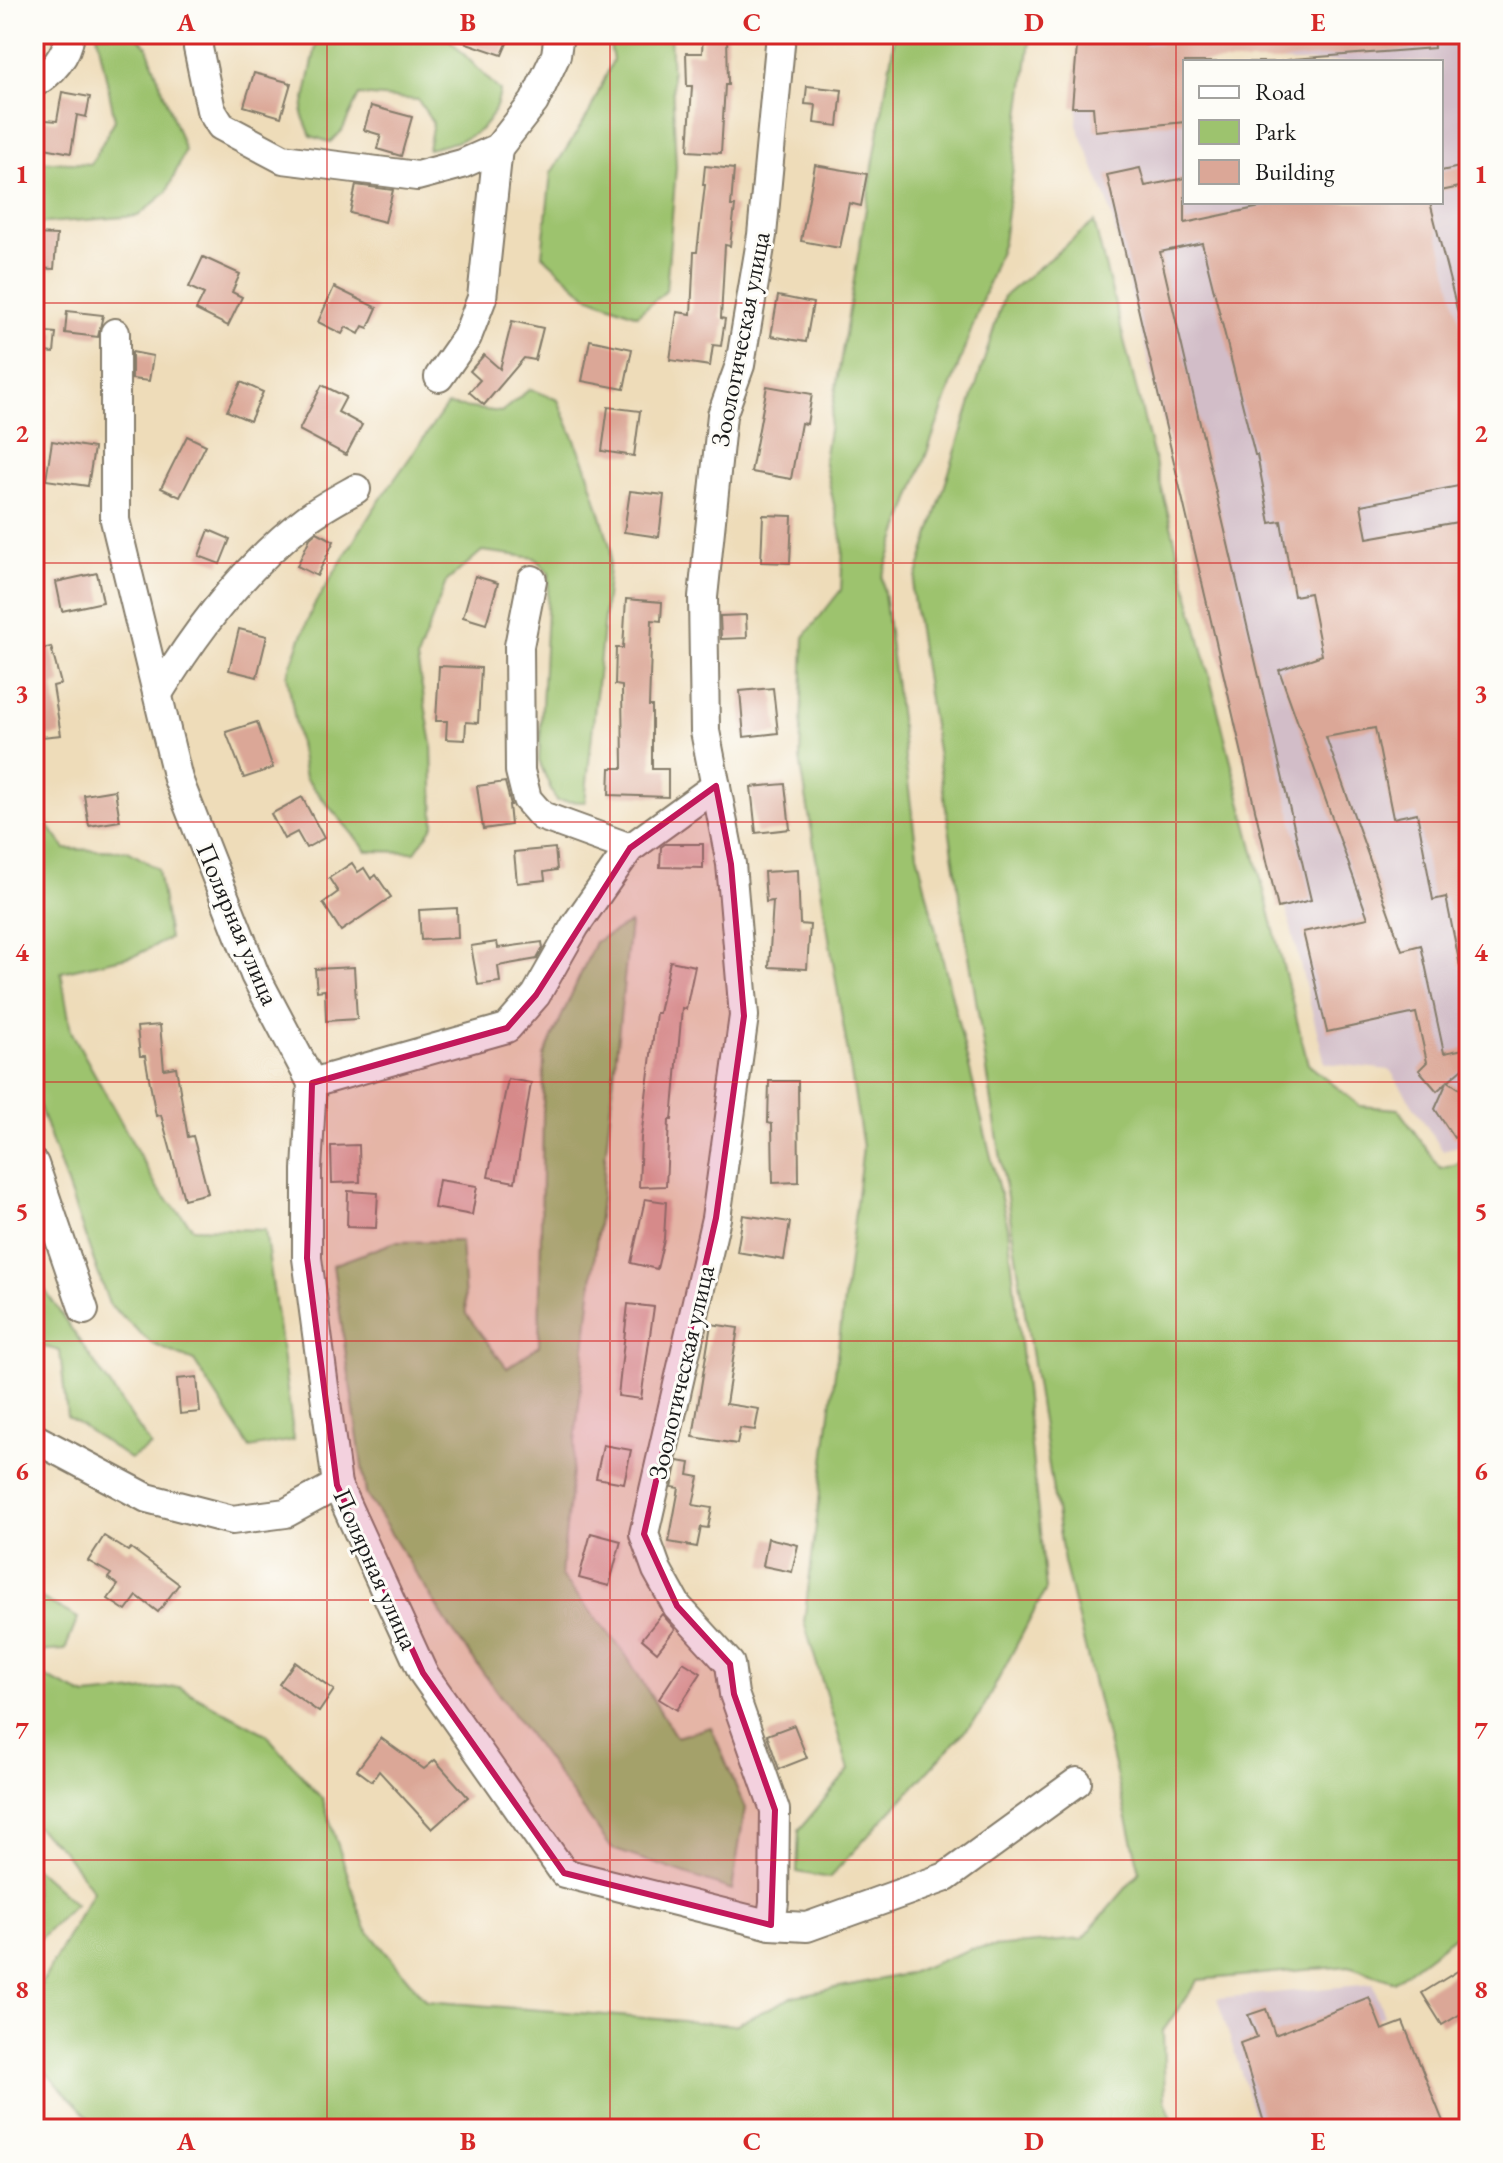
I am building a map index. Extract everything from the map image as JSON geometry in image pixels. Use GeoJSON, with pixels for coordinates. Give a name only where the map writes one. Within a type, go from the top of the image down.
{"type":"FeatureCollection","features":[{"type":"Feature","properties":{"kind":"street"},"geometry":{"type":"LineString","coordinates":[[34,83],[51,73],[69,42],[70,34]]}},
{"type":"Feature","properties":{"kind":"street"},"geometry":{"type":"LineString","coordinates":[[199,34],[198,48],[211,110],[221,126],[283,159],[417,176],[462,164],[498,148],[534,102],[556,55],[559,34]]}},
{"type":"Feature","properties":{"kind":"street","name":"Зоологическая улица"},"geometry":{"type":"LineString","coordinates":[[771,1925],[775,1810],[734,1694],[730,1664],[677,1606],[657,1570],[644,1534],[716,1218],[744,1016],[731,864],[705,731],[703,597],[722,415],[740,365],[762,235],[781,34]]}},
{"type":"Feature","properties":{"kind":"street"},"geometry":{"type":"LineString","coordinates":[[439,377],[467,337],[482,298],[498,148]]}},
{"type":"Feature","properties":{"kind":"street","name":"Полярная улица"},"geometry":{"type":"LineString","coordinates":[[115,333],[115,520],[178,779],[249,961],[312,1083],[307,1170],[307,1258],[337,1485],[423,1673],[564,1873],[771,1925],[807,1927],[946,1877],[1077,1782]]}},
{"type":"Feature","properties":{"kind":"street"},"geometry":{"type":"LineString","coordinates":[[159,692],[186,648],[247,574],[308,519],[356,489]]}},
{"type":"Feature","properties":{"kind":"street"},"geometry":{"type":"LineString","coordinates":[[532,580],[519,646],[520,771],[527,799],[542,816],[630,848]]}},
{"type":"Feature","properties":{"kind":"street"},"geometry":{"type":"LineString","coordinates":[[312,1083],[507,1028],[536,995],[575,926],[630,848],[716,786]]}},
{"type":"Feature","properties":{"kind":"street"},"geometry":{"type":"LineString","coordinates":[[34,1164],[84,1310]]}},
{"type":"Feature","properties":{"kind":"street"},"geometry":{"type":"LineString","coordinates":[[34,1438],[147,1498],[232,1520],[286,1513],[337,1485]]}},
{"type":"Feature","properties":{"kind":"highlighted area"},"geometry":{"type":"Polygon","coordinates":[[[716,786],[731,864],[744,1016],[716,1218],[644,1534],[677,1606],[730,1664],[734,1694],[775,1810],[771,1925],[564,1873],[423,1673],[337,1485],[307,1258],[312,1083],[507,1028],[536,995],[630,848],[716,786]]]}},
{"type":"Feature","properties":{"kind":"shaded area"},"geometry":{"type":"Polygon","coordinates":[[[1080,34],[1469,34],[1469,1142],[1443,1151],[1390,1070],[1325,1063],[1108,202],[1077,125],[1080,34]]]}},
{"type":"Feature","properties":{"kind":"shaded area"},"geometry":{"type":"Polygon","coordinates":[[[1373,1984],[1384,2016],[1359,2023],[1402,2129],[1259,2129],[1217,1998],[1373,1984]]]}},
{"type":"Feature","properties":{"kind":"green space"},"geometry":{"type":"Polygon","coordinates":[[[97,34],[135,34],[147,47],[185,151],[167,192],[138,216],[34,224],[34,161],[91,164],[115,120],[97,34]]]}},
{"type":"Feature","properties":{"kind":"green space"},"geometry":{"type":"Polygon","coordinates":[[[315,34],[444,34],[500,91],[491,117],[476,133],[428,149],[433,123],[418,100],[359,95],[342,131],[330,142],[311,136],[302,114],[316,46],[315,34]]]}},
{"type":"Feature","properties":{"kind":"green space"},"geometry":{"type":"Polygon","coordinates":[[[608,34],[670,34],[676,167],[666,291],[637,315],[587,296],[542,255],[551,173],[589,113],[613,60],[608,34]]]}},
{"type":"Feature","properties":{"kind":"green space"},"geometry":{"type":"Polygon","coordinates":[[[895,34],[1031,34],[1003,242],[882,577],[917,853],[1008,1227],[1046,1589],[979,1716],[829,1878],[797,1872],[799,1830],[849,1770],[804,1622],[863,1147],[800,759],[804,637],[841,590],[843,545],[824,460],[895,34]]]}},
{"type":"Feature","properties":{"kind":"green space"},"geometry":{"type":"Polygon","coordinates":[[[1094,222],[1308,1064],[1360,1106],[1398,1109],[1441,1169],[1469,1160],[1469,1925],[1394,1982],[1349,1966],[1198,1980],[1163,2031],[1165,2100],[1176,2129],[100,2129],[34,2060],[34,1997],[93,1891],[63,1850],[34,1825],[34,1672],[86,1696],[179,1687],[266,1734],[323,1800],[365,1927],[426,2001],[735,2025],[794,1996],[907,1974],[970,1949],[1082,1939],[1140,1872],[1064,1562],[912,591],[1004,296],[1094,222]]]}},
{"type":"Feature","properties":{"kind":"green space"},"geometry":{"type":"Polygon","coordinates":[[[530,389],[558,400],[586,466],[611,549],[585,802],[556,801],[539,761],[549,573],[535,558],[482,551],[446,582],[417,659],[432,744],[434,825],[415,852],[367,851],[305,778],[287,675],[313,607],[373,510],[447,405],[501,412],[530,389]]]}},
{"type":"Feature","properties":{"kind":"green space"},"geometry":{"type":"Polygon","coordinates":[[[34,806],[65,849],[128,851],[158,869],[169,939],[136,955],[61,972],[71,1031],[158,1189],[193,1228],[265,1230],[294,1440],[250,1448],[194,1361],[152,1344],[109,1304],[34,1091],[34,806]]]}},
{"type":"Feature","properties":{"kind":"green space"},"geometry":{"type":"Polygon","coordinates":[[[630,923],[561,1576],[624,1652],[676,1737],[711,1727],[745,1808],[732,1890],[612,1849],[451,1629],[366,1494],[333,1265],[395,1242],[461,1241],[466,1314],[507,1368],[539,1346],[544,1056],[595,942],[630,923]]]}},
{"type":"Feature","properties":{"kind":"green space"},"geometry":{"type":"Polygon","coordinates":[[[34,1274],[151,1446],[130,1459],[67,1416],[60,1351],[34,1344],[34,1274]]]}},
{"type":"Feature","properties":{"kind":"green space"},"geometry":{"type":"Polygon","coordinates":[[[34,1594],[78,1618],[65,1650],[34,1652],[34,1594]]]}},
{"type":"Feature","properties":{"kind":"green space"},"geometry":{"type":"Polygon","coordinates":[[[34,1867],[75,1904],[34,1944],[34,1867]]]}},
{"type":"Feature","properties":{"kind":"building"},"geometry":{"type":"Polygon","coordinates":[[[449,34],[511,34],[502,55],[449,37],[449,34]]]}},
{"type":"Feature","properties":{"kind":"building"},"geometry":{"type":"Polygon","coordinates":[[[703,34],[727,34],[728,85],[725,85],[721,153],[688,151],[692,86],[687,86],[686,53],[702,53],[703,34]]]}},
{"type":"Feature","properties":{"kind":"building"},"geometry":{"type":"Polygon","coordinates":[[[1078,34],[1144,34],[1145,45],[1261,34],[1433,34],[1434,48],[1289,60],[1183,60],[1183,122],[1095,131],[1093,107],[1072,107],[1078,34]]]}},
{"type":"Feature","properties":{"kind":"building"},"geometry":{"type":"Polygon","coordinates":[[[254,73],[291,83],[281,117],[244,106],[254,73]]]}},
{"type":"Feature","properties":{"kind":"building"},"geometry":{"type":"Polygon","coordinates":[[[807,86],[842,90],[838,126],[814,123],[816,105],[805,104],[807,86]]]}},
{"type":"Feature","properties":{"kind":"building"},"geometry":{"type":"Polygon","coordinates":[[[62,92],[90,97],[86,117],[77,115],[71,153],[34,146],[34,119],[57,121],[62,92]]]}},
{"type":"Feature","properties":{"kind":"building"},"geometry":{"type":"Polygon","coordinates":[[[371,106],[412,117],[401,156],[377,149],[381,135],[364,130],[371,106]]]}},
{"type":"Feature","properties":{"kind":"building"},"geometry":{"type":"Polygon","coordinates":[[[815,165],[867,174],[861,206],[849,203],[840,248],[801,241],[815,165]]]}},
{"type":"Feature","properties":{"kind":"building"},"geometry":{"type":"Polygon","coordinates":[[[1469,165],[1469,185],[1443,191],[1443,171],[1469,165]]]}},
{"type":"Feature","properties":{"kind":"building"},"geometry":{"type":"Polygon","coordinates":[[[705,166],[734,169],[731,206],[735,206],[730,246],[725,245],[721,318],[725,319],[721,346],[713,345],[710,366],[670,360],[677,312],[691,314],[694,252],[697,252],[705,166]]]}},
{"type":"Feature","properties":{"kind":"building"},"geometry":{"type":"Polygon","coordinates":[[[1140,168],[1145,186],[1183,178],[1185,223],[1275,204],[1431,204],[1469,357],[1469,484],[1361,505],[1367,538],[1469,520],[1469,965],[1460,966],[1446,897],[1433,900],[1417,813],[1393,818],[1375,728],[1326,737],[1402,950],[1421,945],[1444,1053],[1469,1048],[1469,1063],[1448,1081],[1469,1095],[1469,1130],[1454,1138],[1435,1109],[1447,1082],[1437,1091],[1419,1070],[1427,1062],[1416,1013],[1327,1032],[1303,932],[1368,918],[1279,670],[1322,655],[1310,593],[1294,596],[1281,521],[1270,523],[1257,455],[1202,243],[1160,252],[1311,900],[1278,908],[1107,175],[1140,168]]]}},
{"type":"Feature","properties":{"kind":"building"},"geometry":{"type":"Polygon","coordinates":[[[356,185],[393,190],[385,222],[350,213],[356,185]]]}},
{"type":"Feature","properties":{"kind":"building"},"geometry":{"type":"Polygon","coordinates":[[[34,234],[57,235],[54,269],[34,268],[34,234]]]}},
{"type":"Feature","properties":{"kind":"building"},"geometry":{"type":"Polygon","coordinates":[[[203,257],[240,274],[232,292],[242,297],[228,326],[196,310],[204,294],[189,287],[203,257]]]}},
{"type":"Feature","properties":{"kind":"building"},"geometry":{"type":"Polygon","coordinates":[[[334,287],[377,308],[368,328],[363,326],[359,334],[346,327],[342,334],[318,322],[334,287]]]}},
{"type":"Feature","properties":{"kind":"building"},"geometry":{"type":"Polygon","coordinates":[[[778,296],[813,303],[806,342],[771,336],[778,296]]]}},
{"type":"Feature","properties":{"kind":"building"},"geometry":{"type":"Polygon","coordinates":[[[67,311],[103,315],[98,337],[65,333],[67,311]]]}},
{"type":"Feature","properties":{"kind":"building"},"geometry":{"type":"Polygon","coordinates":[[[512,321],[543,328],[535,360],[524,358],[484,405],[469,392],[480,380],[470,371],[484,355],[500,369],[512,321]]]}},
{"type":"Feature","properties":{"kind":"building"},"geometry":{"type":"Polygon","coordinates":[[[34,331],[56,333],[54,353],[34,351],[34,331]]]}},
{"type":"Feature","properties":{"kind":"building"},"geometry":{"type":"Polygon","coordinates":[[[590,340],[632,349],[624,389],[582,381],[590,340]]]}},
{"type":"Feature","properties":{"kind":"building"},"geometry":{"type":"Polygon","coordinates":[[[132,352],[153,356],[149,381],[132,379],[132,352]]]}},
{"type":"Feature","properties":{"kind":"building"},"geometry":{"type":"Polygon","coordinates":[[[241,382],[263,392],[250,421],[227,411],[241,382]]]}},
{"type":"Feature","properties":{"kind":"building"},"geometry":{"type":"Polygon","coordinates":[[[322,385],[346,397],[338,412],[362,425],[346,455],[299,430],[322,385]]]}},
{"type":"Feature","properties":{"kind":"building"},"geometry":{"type":"Polygon","coordinates":[[[767,386],[812,394],[807,424],[801,423],[791,479],[751,472],[767,386]]]}},
{"type":"Feature","properties":{"kind":"building"},"geometry":{"type":"Polygon","coordinates":[[[608,407],[640,411],[634,456],[602,451],[608,407]]]}},
{"type":"Feature","properties":{"kind":"building"},"geometry":{"type":"Polygon","coordinates":[[[187,436],[206,445],[180,497],[161,488],[187,436]]]}},
{"type":"Feature","properties":{"kind":"building"},"geometry":{"type":"Polygon","coordinates":[[[52,441],[94,448],[88,486],[46,480],[52,441]]]}},
{"type":"Feature","properties":{"kind":"building"},"geometry":{"type":"Polygon","coordinates":[[[630,491],[664,495],[659,537],[624,532],[630,491]]]}},
{"type":"Feature","properties":{"kind":"building"},"geometry":{"type":"Polygon","coordinates":[[[763,515],[792,516],[790,563],[761,562],[763,515]]]}},
{"type":"Feature","properties":{"kind":"building"},"geometry":{"type":"Polygon","coordinates":[[[209,530],[230,539],[220,564],[199,556],[209,530]]]}},
{"type":"Feature","properties":{"kind":"building"},"geometry":{"type":"Polygon","coordinates":[[[317,532],[334,541],[317,576],[297,566],[310,538],[317,532]]]}},
{"type":"Feature","properties":{"kind":"building"},"geometry":{"type":"Polygon","coordinates":[[[97,573],[103,602],[62,611],[56,582],[97,573]]]}},
{"type":"Feature","properties":{"kind":"building"},"geometry":{"type":"Polygon","coordinates":[[[475,576],[498,583],[486,624],[463,617],[475,576]]]}},
{"type":"Feature","properties":{"kind":"building"},"geometry":{"type":"Polygon","coordinates":[[[626,599],[662,602],[661,621],[652,620],[649,706],[652,706],[652,769],[668,769],[668,797],[609,795],[610,768],[623,768],[622,686],[615,685],[616,648],[623,648],[626,599]]]}},
{"type":"Feature","properties":{"kind":"building"},"geometry":{"type":"Polygon","coordinates":[[[746,615],[747,638],[721,639],[720,616],[746,615]]]}},
{"type":"Feature","properties":{"kind":"building"},"geometry":{"type":"Polygon","coordinates":[[[239,629],[267,636],[257,677],[229,670],[239,629]]]}},
{"type":"Feature","properties":{"kind":"building"},"geometry":{"type":"Polygon","coordinates":[[[51,647],[61,684],[53,686],[61,735],[42,737],[34,686],[34,651],[51,647]]]}},
{"type":"Feature","properties":{"kind":"building"},"geometry":{"type":"Polygon","coordinates":[[[439,666],[481,668],[478,723],[466,722],[465,740],[446,739],[447,721],[436,721],[439,666]]]}},
{"type":"Feature","properties":{"kind":"building"},"geometry":{"type":"Polygon","coordinates":[[[773,688],[778,733],[744,737],[740,691],[773,688]]]}},
{"type":"Feature","properties":{"kind":"building"},"geometry":{"type":"Polygon","coordinates":[[[257,722],[273,768],[244,778],[226,732],[257,722]]]}},
{"type":"Feature","properties":{"kind":"building"},"geometry":{"type":"Polygon","coordinates":[[[505,782],[511,805],[511,825],[483,829],[477,786],[505,782]]]}},
{"type":"Feature","properties":{"kind":"building"},"geometry":{"type":"Polygon","coordinates":[[[785,784],[790,829],[756,833],[751,787],[785,784]]]}},
{"type":"Feature","properties":{"kind":"building"},"geometry":{"type":"Polygon","coordinates":[[[115,790],[120,821],[89,826],[84,795],[115,790]]]}},
{"type":"Feature","properties":{"kind":"building"},"geometry":{"type":"Polygon","coordinates":[[[302,797],[324,838],[306,848],[297,832],[284,839],[271,814],[302,797]]]}},
{"type":"Feature","properties":{"kind":"building"},"geometry":{"type":"Polygon","coordinates":[[[665,844],[703,844],[703,868],[660,867],[661,847],[665,844]]]}},
{"type":"Feature","properties":{"kind":"building"},"geometry":{"type":"Polygon","coordinates":[[[555,848],[557,870],[544,872],[545,880],[517,883],[514,852],[555,848]]]}},
{"type":"Feature","properties":{"kind":"building"},"geometry":{"type":"Polygon","coordinates":[[[352,863],[358,872],[364,868],[371,879],[376,875],[391,897],[341,931],[323,903],[338,892],[329,878],[352,863]]]}},
{"type":"Feature","properties":{"kind":"building"},"geometry":{"type":"Polygon","coordinates":[[[798,870],[800,924],[810,925],[807,969],[769,967],[773,901],[766,902],[764,872],[798,870]]]}},
{"type":"Feature","properties":{"kind":"building"},"geometry":{"type":"Polygon","coordinates":[[[457,908],[458,938],[421,940],[419,910],[457,908]]]}},
{"type":"Feature","properties":{"kind":"building"},"geometry":{"type":"Polygon","coordinates":[[[497,942],[498,948],[542,942],[543,948],[537,959],[498,966],[500,982],[478,985],[471,946],[497,942]]]}},
{"type":"Feature","properties":{"kind":"building"},"geometry":{"type":"Polygon","coordinates":[[[670,961],[695,966],[686,1009],[682,1008],[672,1120],[669,1120],[666,1186],[639,1187],[641,1138],[656,1013],[659,1013],[670,961]]]}},
{"type":"Feature","properties":{"kind":"building"},"geometry":{"type":"Polygon","coordinates":[[[354,967],[357,1019],[326,1021],[325,990],[317,991],[315,969],[354,967]]]}},
{"type":"Feature","properties":{"kind":"building"},"geometry":{"type":"Polygon","coordinates":[[[160,1025],[164,1069],[176,1067],[188,1137],[193,1136],[208,1193],[184,1199],[161,1115],[156,1116],[145,1056],[140,1056],[137,1027],[160,1025]]]}},
{"type":"Feature","properties":{"kind":"building"},"geometry":{"type":"Polygon","coordinates":[[[508,1079],[531,1083],[515,1182],[488,1177],[508,1079]]]}},
{"type":"Feature","properties":{"kind":"building"},"geometry":{"type":"Polygon","coordinates":[[[769,1081],[798,1081],[799,1182],[773,1183],[772,1124],[768,1123],[769,1081]]]}},
{"type":"Feature","properties":{"kind":"building"},"geometry":{"type":"Polygon","coordinates":[[[359,1145],[360,1182],[332,1183],[331,1146],[359,1145]]]}},
{"type":"Feature","properties":{"kind":"building"},"geometry":{"type":"Polygon","coordinates":[[[439,1180],[477,1186],[472,1215],[434,1208],[439,1180]]]}},
{"type":"Feature","properties":{"kind":"building"},"geometry":{"type":"Polygon","coordinates":[[[348,1191],[378,1193],[376,1228],[347,1227],[348,1191]]]}},
{"type":"Feature","properties":{"kind":"building"},"geometry":{"type":"Polygon","coordinates":[[[645,1199],[666,1202],[664,1239],[657,1269],[631,1263],[645,1199]]]}},
{"type":"Feature","properties":{"kind":"building"},"geometry":{"type":"Polygon","coordinates":[[[743,1215],[790,1222],[784,1260],[737,1252],[743,1215]]]}},
{"type":"Feature","properties":{"kind":"building"},"geometry":{"type":"Polygon","coordinates":[[[628,1304],[654,1307],[641,1399],[618,1396],[628,1304]]]}},
{"type":"Feature","properties":{"kind":"building"},"geometry":{"type":"Polygon","coordinates":[[[711,1324],[738,1328],[726,1404],[759,1409],[755,1430],[740,1428],[737,1444],[693,1437],[711,1324]]]}},
{"type":"Feature","properties":{"kind":"building"},"geometry":{"type":"Polygon","coordinates":[[[197,1377],[200,1412],[180,1414],[177,1379],[197,1377]]]}},
{"type":"Feature","properties":{"kind":"building"},"geometry":{"type":"Polygon","coordinates":[[[603,1445],[631,1450],[624,1483],[596,1478],[603,1445]]]}},
{"type":"Feature","properties":{"kind":"building"},"geometry":{"type":"Polygon","coordinates":[[[678,1461],[690,1463],[688,1475],[699,1477],[693,1505],[712,1508],[708,1528],[701,1527],[697,1547],[669,1542],[679,1488],[672,1487],[678,1461]]]}},
{"type":"Feature","properties":{"kind":"building"},"geometry":{"type":"Polygon","coordinates":[[[591,1533],[621,1541],[609,1586],[579,1578],[591,1533]]]}},
{"type":"Feature","properties":{"kind":"building"},"geometry":{"type":"Polygon","coordinates":[[[104,1536],[128,1551],[131,1548],[179,1584],[158,1612],[137,1596],[126,1611],[108,1599],[118,1585],[108,1578],[111,1574],[88,1561],[104,1536]]]}},
{"type":"Feature","properties":{"kind":"building"},"geometry":{"type":"Polygon","coordinates":[[[768,1538],[798,1545],[792,1572],[763,1566],[768,1538]]]}},
{"type":"Feature","properties":{"kind":"building"},"geometry":{"type":"Polygon","coordinates":[[[662,1614],[675,1629],[657,1652],[642,1639],[662,1614]]]}},
{"type":"Feature","properties":{"kind":"building"},"geometry":{"type":"Polygon","coordinates":[[[295,1662],[334,1690],[319,1712],[279,1684],[295,1662]]]}},
{"type":"Feature","properties":{"kind":"building"},"geometry":{"type":"Polygon","coordinates":[[[683,1662],[701,1673],[677,1710],[659,1699],[683,1662]]]}},
{"type":"Feature","properties":{"kind":"building"},"geometry":{"type":"Polygon","coordinates":[[[794,1725],[807,1758],[779,1769],[767,1735],[794,1725]]]}},
{"type":"Feature","properties":{"kind":"building"},"geometry":{"type":"Polygon","coordinates":[[[381,1738],[424,1769],[435,1760],[468,1797],[432,1829],[379,1771],[372,1781],[357,1770],[381,1738]]]}},
{"type":"Feature","properties":{"kind":"building"},"geometry":{"type":"Polygon","coordinates":[[[1469,1964],[1469,2009],[1442,2025],[1422,1993],[1469,1964]]]}},
{"type":"Feature","properties":{"kind":"building"},"geometry":{"type":"Polygon","coordinates":[[[1369,1997],[1382,2030],[1403,2022],[1446,2129],[1266,2129],[1240,2043],[1257,2037],[1248,2015],[1266,2009],[1275,2035],[1369,1997]]]}}]}
